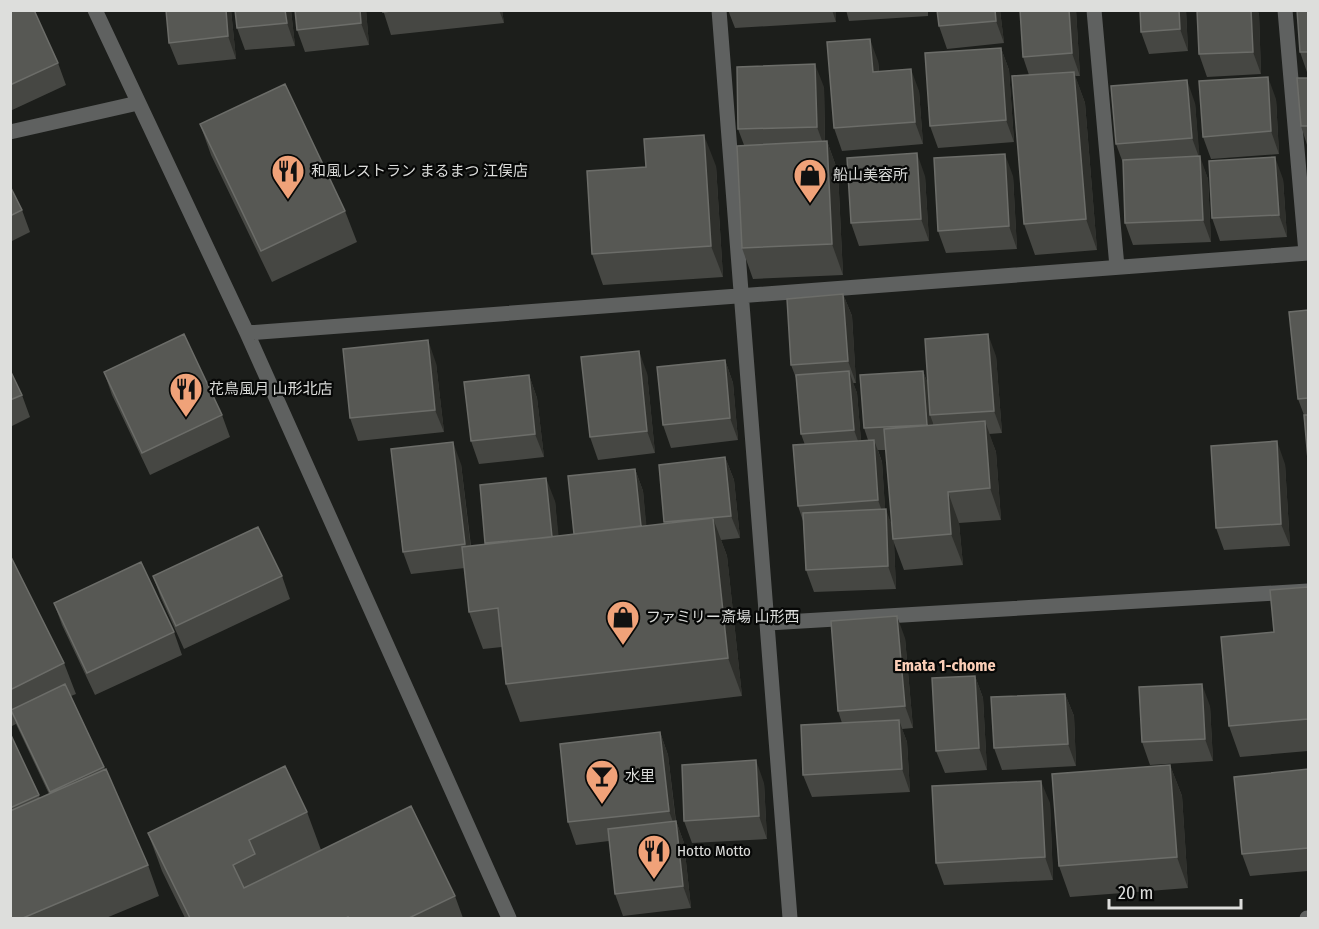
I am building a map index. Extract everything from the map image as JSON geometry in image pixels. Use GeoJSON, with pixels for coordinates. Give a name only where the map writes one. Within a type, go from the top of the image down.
{"type":"FeatureCollection","features":[{"type":"Feature","properties":{"kind":"street"},"geometry":{"type":"LineString","coordinates":[[95,10],[247,333],[509,918]]}},
{"type":"Feature","properties":{"kind":"street"},"geometry":{"type":"LineString","coordinates":[[719,10],[790,918]]}},
{"type":"Feature","properties":{"kind":"street"},"geometry":{"type":"LineString","coordinates":[[1094,10],[1117,267]]}},
{"type":"Feature","properties":{"kind":"street"},"geometry":{"type":"LineString","coordinates":[[247,333],[1307,253],[1285,10]]}},
{"type":"Feature","properties":{"kind":"street"},"geometry":{"type":"LineString","coordinates":[[10,132],[138,103]]}},
{"type":"Feature","properties":{"kind":"street"},"geometry":{"type":"LineString","coordinates":[[768,623],[1308,591]]}},
{"type":"Feature","properties":{"kind":"building"},"geometry":{"type":"Polygon","coordinates":[[[10,10],[34,10],[58,63],[10,85],[10,10]]]}},
{"type":"Feature","properties":{"kind":"building"},"geometry":{"type":"Polygon","coordinates":[[[166,10],[226,10],[228,36],[169,43],[166,10]]]}},
{"type":"Feature","properties":{"kind":"building"},"geometry":{"type":"Polygon","coordinates":[[[235,10],[285,10],[287,23],[237,28],[235,10]]]}},
{"type":"Feature","properties":{"kind":"building"},"geometry":{"type":"Polygon","coordinates":[[[295,10],[360,10],[361,23],[297,30],[295,10]]]}},
{"type":"Feature","properties":{"kind":"building"},"geometry":{"type":"Polygon","coordinates":[[[937,10],[995,10],[996,21],[939,26],[937,10]]]}},
{"type":"Feature","properties":{"kind":"building"},"geometry":{"type":"Polygon","coordinates":[[[1020,10],[1069,10],[1072,53],[1023,57],[1020,10]]]}},
{"type":"Feature","properties":{"kind":"building"},"geometry":{"type":"Polygon","coordinates":[[[1140,10],[1179,10],[1180,29],[1141,32],[1140,10]]]}},
{"type":"Feature","properties":{"kind":"building"},"geometry":{"type":"Polygon","coordinates":[[[1197,10],[1251,10],[1253,52],[1199,54],[1197,10]]]}},
{"type":"Feature","properties":{"kind":"building"},"geometry":{"type":"Polygon","coordinates":[[[1297,10],[1308,10],[1308,52],[1300,52],[1297,10]]]}},
{"type":"Feature","properties":{"kind":"building"},"geometry":{"type":"Polygon","coordinates":[[[870,39],[873,72],[911,69],[915,122],[834,128],[827,42],[870,39]]]}},
{"type":"Feature","properties":{"kind":"building"},"geometry":{"type":"Polygon","coordinates":[[[1001,48],[1006,120],[930,126],[925,53],[1001,48]]]}},
{"type":"Feature","properties":{"kind":"building"},"geometry":{"type":"Polygon","coordinates":[[[815,64],[817,127],[738,129],[737,67],[815,64]]]}},
{"type":"Feature","properties":{"kind":"building"},"geometry":{"type":"Polygon","coordinates":[[[1074,72],[1086,219],[1024,224],[1012,76],[1074,72]]]}},
{"type":"Feature","properties":{"kind":"building"},"geometry":{"type":"Polygon","coordinates":[[[1268,77],[1271,131],[1203,137],[1199,81],[1268,77]]]}},
{"type":"Feature","properties":{"kind":"building"},"geometry":{"type":"Polygon","coordinates":[[[1297,78],[1308,78],[1308,126],[1301,126],[1297,78]]]}},
{"type":"Feature","properties":{"kind":"building"},"geometry":{"type":"Polygon","coordinates":[[[1187,80],[1192,138],[1116,144],[1111,86],[1187,80]]]}},
{"type":"Feature","properties":{"kind":"building"},"geometry":{"type":"Polygon","coordinates":[[[285,84],[345,211],[261,251],[200,124],[285,84]]]}},
{"type":"Feature","properties":{"kind":"building"},"geometry":{"type":"Polygon","coordinates":[[[704,135],[711,246],[592,254],[587,171],[646,167],[644,139],[704,135]]]}},
{"type":"Feature","properties":{"kind":"building"},"geometry":{"type":"Polygon","coordinates":[[[827,141],[832,244],[742,248],[737,146],[827,141]]]}},
{"type":"Feature","properties":{"kind":"building"},"geometry":{"type":"Polygon","coordinates":[[[917,153],[921,219],[851,223],[847,158],[917,153]]]}},
{"type":"Feature","properties":{"kind":"building"},"geometry":{"type":"Polygon","coordinates":[[[1005,154],[1009,226],[938,231],[934,158],[1005,154]]]}},
{"type":"Feature","properties":{"kind":"building"},"geometry":{"type":"Polygon","coordinates":[[[1200,156],[1203,220],[1125,223],[1123,160],[1200,156]]]}},
{"type":"Feature","properties":{"kind":"building"},"geometry":{"type":"Polygon","coordinates":[[[1275,157],[1279,215],[1212,218],[1209,161],[1275,157]]]}},
{"type":"Feature","properties":{"kind":"building"},"geometry":{"type":"Polygon","coordinates":[[[10,186],[22,210],[10,216],[10,186]]]}},
{"type":"Feature","properties":{"kind":"building"},"geometry":{"type":"Polygon","coordinates":[[[843,294],[848,361],[791,365],[787,299],[843,294]]]}},
{"type":"Feature","properties":{"kind":"building"},"geometry":{"type":"Polygon","coordinates":[[[1308,310],[1308,398],[1298,399],[1289,312],[1308,310]]]}},
{"type":"Feature","properties":{"kind":"building"},"geometry":{"type":"Polygon","coordinates":[[[184,334],[222,415],[142,453],[104,372],[184,334]]]}},
{"type":"Feature","properties":{"kind":"building"},"geometry":{"type":"Polygon","coordinates":[[[988,334],[994,411],[930,415],[925,339],[988,334]]]}},
{"type":"Feature","properties":{"kind":"building"},"geometry":{"type":"Polygon","coordinates":[[[428,340],[435,410],[350,418],[343,349],[428,340]]]}},
{"type":"Feature","properties":{"kind":"building"},"geometry":{"type":"Polygon","coordinates":[[[639,351],[647,431],[590,437],[581,357],[639,351]]]}},
{"type":"Feature","properties":{"kind":"building"},"geometry":{"type":"Polygon","coordinates":[[[725,360],[730,418],[663,425],[657,367],[725,360]]]}},
{"type":"Feature","properties":{"kind":"building"},"geometry":{"type":"Polygon","coordinates":[[[10,370],[22,395],[10,400],[10,370]]]}},
{"type":"Feature","properties":{"kind":"building"},"geometry":{"type":"Polygon","coordinates":[[[849,371],[854,430],[801,434],[796,375],[849,371]]]}},
{"type":"Feature","properties":{"kind":"building"},"geometry":{"type":"Polygon","coordinates":[[[923,371],[927,425],[864,428],[860,375],[923,371]]]}},
{"type":"Feature","properties":{"kind":"building"},"geometry":{"type":"Polygon","coordinates":[[[529,375],[535,434],[471,441],[464,382],[529,375]]]}},
{"type":"Feature","properties":{"kind":"building"},"geometry":{"type":"Polygon","coordinates":[[[1304,415],[1308,415],[1308,459],[1304,415]]]}},
{"type":"Feature","properties":{"kind":"building"},"geometry":{"type":"Polygon","coordinates":[[[985,421],[990,488],[948,492],[951,534],[893,539],[884,429],[985,421]]]}},
{"type":"Feature","properties":{"kind":"building"},"geometry":{"type":"Polygon","coordinates":[[[874,440],[878,500],[798,506],[793,445],[874,440]]]}},
{"type":"Feature","properties":{"kind":"building"},"geometry":{"type":"Polygon","coordinates":[[[1277,441],[1281,524],[1216,528],[1211,446],[1277,441]]]}},
{"type":"Feature","properties":{"kind":"building"},"geometry":{"type":"Polygon","coordinates":[[[453,442],[465,544],[403,552],[391,449],[453,442]]]}},
{"type":"Feature","properties":{"kind":"building"},"geometry":{"type":"Polygon","coordinates":[[[725,457],[731,516],[664,522],[659,465],[725,457]]]}},
{"type":"Feature","properties":{"kind":"building"},"geometry":{"type":"Polygon","coordinates":[[[635,469],[641,526],[574,534],[568,476],[635,469]]]}},
{"type":"Feature","properties":{"kind":"building"},"geometry":{"type":"Polygon","coordinates":[[[546,478],[552,537],[485,543],[480,485],[546,478]]]}},
{"type":"Feature","properties":{"kind":"building"},"geometry":{"type":"Polygon","coordinates":[[[886,509],[888,566],[806,570],[803,513],[886,509]]]}},
{"type":"Feature","properties":{"kind":"building"},"geometry":{"type":"Polygon","coordinates":[[[713,518],[728,658],[506,684],[498,608],[469,612],[462,547],[713,518]]]}},
{"type":"Feature","properties":{"kind":"building"},"geometry":{"type":"Polygon","coordinates":[[[258,527],[282,576],[176,626],[153,576],[258,527]]]}},
{"type":"Feature","properties":{"kind":"building"},"geometry":{"type":"Polygon","coordinates":[[[10,555],[64,663],[10,690],[10,555]]]}},
{"type":"Feature","properties":{"kind":"building"},"geometry":{"type":"Polygon","coordinates":[[[141,562],[174,632],[87,673],[54,603],[141,562]]]}},
{"type":"Feature","properties":{"kind":"building"},"geometry":{"type":"Polygon","coordinates":[[[1308,587],[1308,719],[1229,726],[1221,637],[1274,632],[1270,590],[1308,587]]]}},
{"type":"Feature","properties":{"kind":"building"},"geometry":{"type":"Polygon","coordinates":[[[897,616],[905,706],[838,711],[831,621],[897,616]]]}},
{"type":"Feature","properties":{"kind":"building"},"geometry":{"type":"Polygon","coordinates":[[[975,676],[979,748],[936,751],[932,678],[975,676]]]}},
{"type":"Feature","properties":{"kind":"building"},"geometry":{"type":"Polygon","coordinates":[[[65,684],[104,767],[50,792],[11,710],[65,684]]]}},
{"type":"Feature","properties":{"kind":"building"},"geometry":{"type":"Polygon","coordinates":[[[1202,684],[1205,739],[1142,742],[1139,687],[1202,684]]]}},
{"type":"Feature","properties":{"kind":"building"},"geometry":{"type":"Polygon","coordinates":[[[1065,694],[1068,744],[994,748],[991,697],[1065,694]]]}},
{"type":"Feature","properties":{"kind":"building"},"geometry":{"type":"Polygon","coordinates":[[[899,720],[902,769],[803,775],[801,725],[899,720]]]}},
{"type":"Feature","properties":{"kind":"building"},"geometry":{"type":"Polygon","coordinates":[[[660,732],[669,811],[568,822],[560,744],[660,732]]]}},
{"type":"Feature","properties":{"kind":"building"},"geometry":{"type":"Polygon","coordinates":[[[10,733],[39,795],[10,808],[10,733]]]}},
{"type":"Feature","properties":{"kind":"building"},"geometry":{"type":"Polygon","coordinates":[[[756,760],[759,816],[684,821],[682,765],[756,760]]]}},
{"type":"Feature","properties":{"kind":"building"},"geometry":{"type":"Polygon","coordinates":[[[1170,765],[1177,857],[1059,866],[1052,774],[1170,765]]]}},
{"type":"Feature","properties":{"kind":"building"},"geometry":{"type":"Polygon","coordinates":[[[285,766],[307,812],[249,840],[255,854],[233,865],[244,888],[411,806],[455,896],[409,918],[190,918],[148,833],[285,766]]]}},
{"type":"Feature","properties":{"kind":"building"},"geometry":{"type":"Polygon","coordinates":[[[106,769],[148,865],[23,918],[10,918],[10,811],[106,769]]]}},
{"type":"Feature","properties":{"kind":"building"},"geometry":{"type":"Polygon","coordinates":[[[1308,769],[1308,848],[1242,854],[1234,777],[1308,769]]]}},
{"type":"Feature","properties":{"kind":"building"},"geometry":{"type":"Polygon","coordinates":[[[1041,781],[1045,857],[936,863],[932,786],[1041,781]]]}},
{"type":"Feature","properties":{"kind":"building"},"geometry":{"type":"Polygon","coordinates":[[[676,821],[683,886],[615,894],[608,829],[676,821]]]}},
{"type":"Feature","properties":{"kind":"place","name":"和風レストラン まるまつ 江俣店"},"geometry":{"type":"Point","coordinates":[288,200]}},
{"type":"Feature","properties":{"kind":"place","name":"船山美容所"},"geometry":{"type":"Point","coordinates":[810,204]}},
{"type":"Feature","properties":{"kind":"place","name":"花鳥風月 山形北店"},"geometry":{"type":"Point","coordinates":[186,418]}},
{"type":"Feature","properties":{"kind":"place","name":"ファミリー斎場 山形西"},"geometry":{"type":"Point","coordinates":[623,646]}},
{"type":"Feature","properties":{"kind":"place","name":"水里"},"geometry":{"type":"Point","coordinates":[602,805]}},
{"type":"Feature","properties":{"kind":"place","name":"Hotto Motto"},"geometry":{"type":"Point","coordinates":[654,880]}},
{"type":"Feature","properties":{"kind":"district","name":"Emata 1-chome"},"geometry":{"type":"Point","coordinates":[945,665]}}]}
